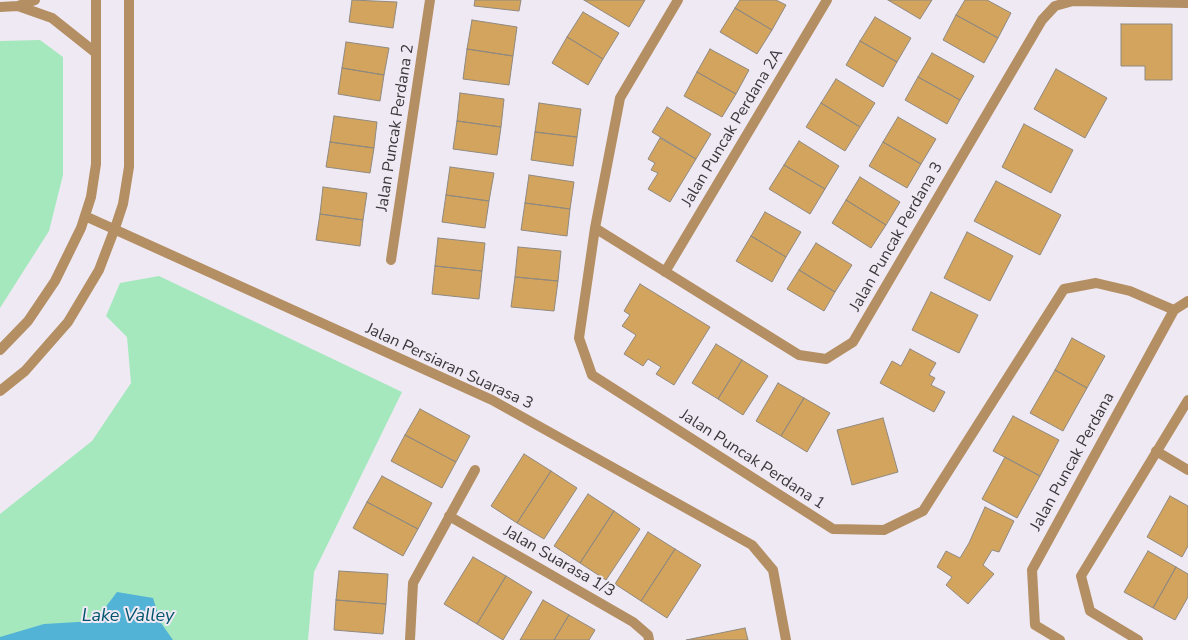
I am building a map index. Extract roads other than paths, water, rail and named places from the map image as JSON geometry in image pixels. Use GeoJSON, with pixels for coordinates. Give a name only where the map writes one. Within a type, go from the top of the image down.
{"type":"FeatureCollection","features":[{"type":"Feature","properties":{"kind":"street"},"geometry":{"type":"LineString","coordinates":[[0,7],[18,6],[35,0]]}},
{"type":"Feature","properties":{"kind":"street"},"geometry":{"type":"LineString","coordinates":[[0,350],[28,321],[55,281],[69,256],[85,216],[96,164],[96,0]]}},
{"type":"Feature","properties":{"kind":"street"},"geometry":{"type":"LineString","coordinates":[[0,391],[25,372],[68,322],[99,270],[123,204],[129,167],[129,0]]}},
{"type":"Feature","properties":{"kind":"street","name":"Jalan Puncak Perdana 2"},"geometry":{"type":"LineString","coordinates":[[391,260],[430,0]]}},
{"type":"Feature","properties":{"kind":"street","name":"Jalan Puncak Perdana 1"},"geometry":{"type":"LineString","coordinates":[[678,0],[620,98],[595,228],[579,338],[592,375],[833,529],[884,530],[923,511],[1064,289],[1096,282],[1130,291],[1174,310]]}},
{"type":"Feature","properties":{"kind":"street","name":"Jalan Puncak Perdana 2A"},"geometry":{"type":"LineString","coordinates":[[665,272],[827,0]]}},
{"type":"Feature","properties":{"kind":"street","name":"Jalan Puncak Perdana 3"},"geometry":{"type":"LineString","coordinates":[[595,228],[798,355],[826,359],[853,342],[1042,20],[1055,6],[1073,0],[1188,3]]}},
{"type":"Feature","properties":{"kind":"street"},"geometry":{"type":"LineString","coordinates":[[18,6],[52,18],[96,53]]}},
{"type":"Feature","properties":{"kind":"street","name":"Jalan Persiaran Suarasa 3"},"geometry":{"type":"LineString","coordinates":[[85,216],[492,400],[752,545],[773,570],[786,640]]}},
{"type":"Feature","properties":{"kind":"street","name":"Jalan Puncak Perdana"},"geometry":{"type":"LineString","coordinates":[[1060,640],[1035,625],[1032,570],[1174,310],[1188,301]]}},
{"type":"Feature","properties":{"kind":"street"},"geometry":{"type":"LineString","coordinates":[[1138,640],[1090,611],[1081,576],[1188,400]]}},
{"type":"Feature","properties":{"kind":"street"},"geometry":{"type":"LineString","coordinates":[[1156,451],[1188,470]]}},
{"type":"Feature","properties":{"kind":"street"},"geometry":{"type":"LineString","coordinates":[[410,640],[413,583],[475,470]]}},
{"type":"Feature","properties":{"kind":"street","name":"Jalan Suarasa 1/3"},"geometry":{"type":"LineString","coordinates":[[449,516],[633,622],[648,635],[650,640]]}},
{"type":"Feature","properties":{"kind":"water","name":"Lake Valley"},"geometry":{"type":"Polygon","coordinates":[[[117,592],[153,598],[161,623],[173,640],[0,640],[0,637],[44,624],[95,621],[117,592]]]}}]}
